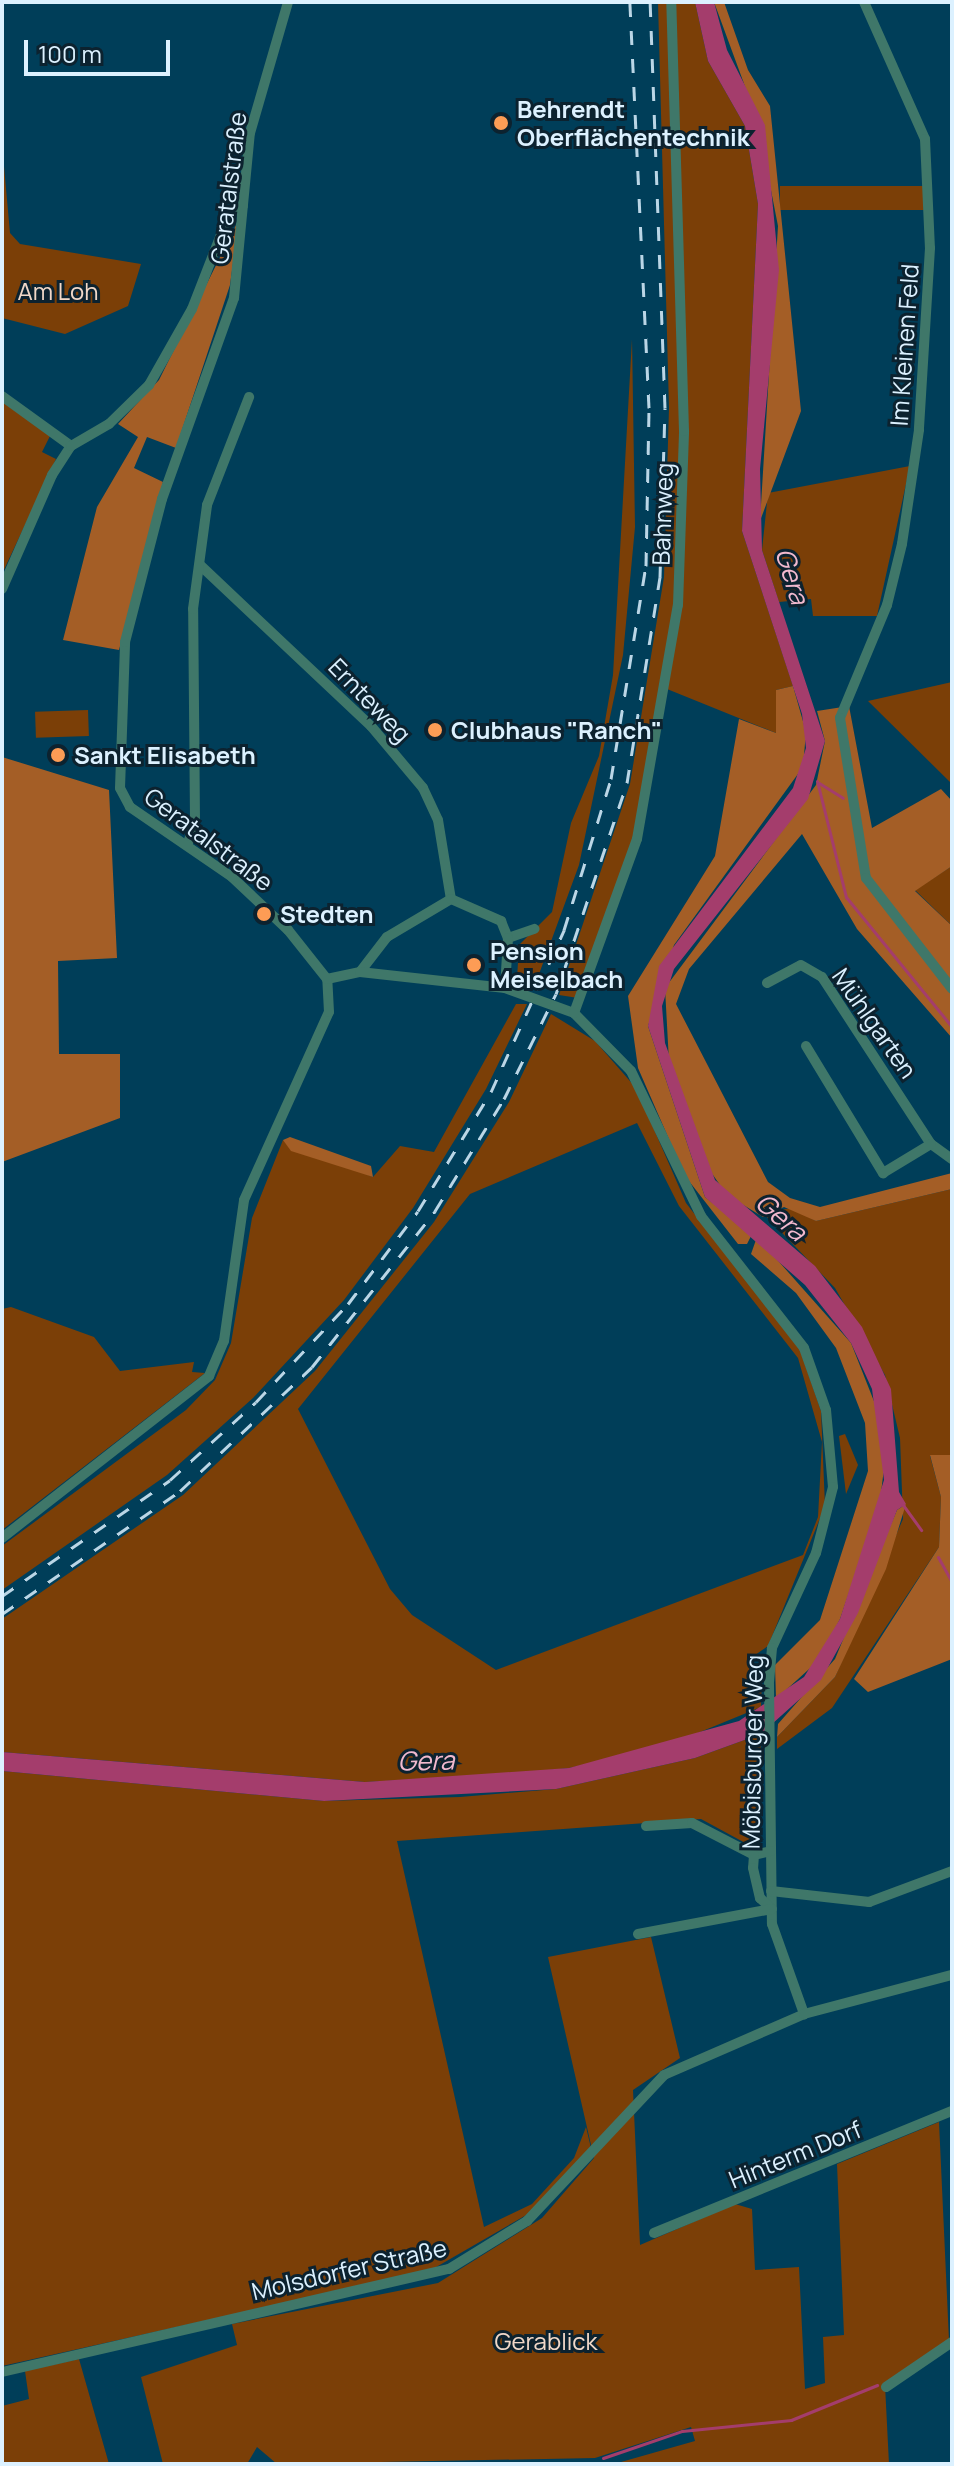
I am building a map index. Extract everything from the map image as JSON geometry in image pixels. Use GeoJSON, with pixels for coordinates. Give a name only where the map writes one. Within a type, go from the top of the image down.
{"type":"FeatureCollection","features":[{"type":"Feature","properties":{"kind":"street","name":"Geratalstraße"},"geometry":{"type":"LineString","coordinates":[[288,2],[250,133],[234,298],[162,499],[121,679],[124,798],[188,843],[258,900],[327,979]]}},
{"type":"Feature","properties":{"kind":"street","name":"Bahnweg"},"geometry":{"type":"LineString","coordinates":[[574,1013],[637,839],[675,636],[684,470],[671,2]]}},
{"type":"Feature","properties":{"kind":"street","name":"Im Kleinen Feld"},"geometry":{"type":"LineString","coordinates":[[864,2],[925,139],[930,248],[919,430],[902,544],[887,605],[848,692],[842,734],[866,878],[952,989]]}},
{"type":"Feature","properties":{"kind":"street"},"geometry":{"type":"LineString","coordinates":[[2,589],[71,446],[109,424],[149,385],[192,309],[229,214],[243,206]]}},
{"type":"Feature","properties":{"kind":"street"},"geometry":{"type":"LineString","coordinates":[[2,396],[71,446]]}},
{"type":"Feature","properties":{"kind":"street"},"geometry":{"type":"LineString","coordinates":[[188,843],[195,821],[193,609],[217,468],[249,397]]}},
{"type":"Feature","properties":{"kind":"street","name":"Ernteweg"},"geometry":{"type":"LineString","coordinates":[[200,565],[371,726],[423,788],[438,820],[451,899]]}},
{"type":"Feature","properties":{"kind":"street"},"geometry":{"type":"LineString","coordinates":[[360,972],[397,929],[451,899],[491,912],[508,938],[505,988]]}},
{"type":"Feature","properties":{"kind":"street"},"geometry":{"type":"LineString","coordinates":[[508,938],[534,929]]}},
{"type":"Feature","properties":{"kind":"street","name":"Mühlgarten"},"geometry":{"type":"LineString","coordinates":[[767,983],[801,965],[822,977],[931,1144],[952,1159]]}},
{"type":"Feature","properties":{"kind":"street","name":"Möbisburger Weg"},"geometry":{"type":"LineString","coordinates":[[327,979],[360,972],[505,988],[574,1013],[631,1071],[701,1216],[789,1322],[817,1378],[832,1443],[831,1497],[816,1553],[772,1648],[769,1684],[772,1909],[785,1975],[804,2014]]}},
{"type":"Feature","properties":{"kind":"street"},"geometry":{"type":"LineString","coordinates":[[2,1538],[209,1376],[224,1341],[244,1200],[325,1030],[327,979]]}},
{"type":"Feature","properties":{"kind":"street"},"geometry":{"type":"LineString","coordinates":[[806,1046],[883,1173],[931,1144]]}},
{"type":"Feature","properties":{"kind":"street"},"geometry":{"type":"LineString","coordinates":[[646,1826],[692,1823],[754,1855],[771,1851]]}},
{"type":"Feature","properties":{"kind":"street"},"geometry":{"type":"LineString","coordinates":[[638,1934],[772,1909],[754,1880],[754,1855]]}},
{"type":"Feature","properties":{"kind":"street"},"geometry":{"type":"LineString","coordinates":[[771,1891],[869,1902],[952,1871]]}},
{"type":"Feature","properties":{"kind":"street","name":"Molsdorfer Straße"},"geometry":{"type":"LineString","coordinates":[[2,2372],[449,2269],[527,2221],[664,2075],[804,2014],[952,1975]]}},
{"type":"Feature","properties":{"kind":"street","name":"Hinterm Dorf"},"geometry":{"type":"LineString","coordinates":[[654,2233],[952,2111]]}},
{"type":"Feature","properties":{"kind":"street"},"geometry":{"type":"LineString","coordinates":[[886,2387],[952,2342]]}},
{"type":"Feature","properties":{"kind":"green space"},"geometry":{"type":"Polygon","coordinates":[[[658,2],[695,2],[708,61],[745,126],[758,204],[742,531],[793,686],[776,690],[776,733],[667,689],[635,838],[578,998],[559,995],[630,784],[664,577],[669,408],[658,2]]]}},
{"type":"Feature","properties":{"kind":"green space","name":"Am Loh"},"geometry":{"type":"Polygon","coordinates":[[[2,144],[10,233],[20,244],[141,264],[128,306],[65,334],[2,318],[2,144]]]}},
{"type":"Feature","properties":{"kind":"green space"},"geometry":{"type":"Polygon","coordinates":[[[780,186],[926,186],[926,210],[780,210],[780,186]]]}},
{"type":"Feature","properties":{"kind":"green space"},"geometry":{"type":"Polygon","coordinates":[[[632,339],[635,527],[623,655],[579,865],[535,985],[517,979],[519,945],[552,912],[571,823],[599,756],[613,675],[632,339]]]}},
{"type":"Feature","properties":{"kind":"green space"},"geometry":{"type":"Polygon","coordinates":[[[2,400],[51,434],[42,452],[56,459],[2,574],[2,400]]]}},
{"type":"Feature","properties":{"kind":"green space"},"geometry":{"type":"Polygon","coordinates":[[[910,466],[877,616],[813,616],[811,599],[779,602],[762,550],[768,493],[910,466]]]}},
{"type":"Feature","properties":{"kind":"green space"},"geometry":{"type":"Polygon","coordinates":[[[952,682],[952,784],[868,701],[952,682]]]}},
{"type":"Feature","properties":{"kind":"green space"},"geometry":{"type":"Polygon","coordinates":[[[88,710],[89,736],[36,738],[35,712],[88,710]]]}},
{"type":"Feature","properties":{"kind":"green space"},"geometry":{"type":"Polygon","coordinates":[[[952,866],[952,926],[915,890],[952,866]]]}},
{"type":"Feature","properties":{"kind":"green space"},"geometry":{"type":"Polygon","coordinates":[[[516,1004],[527,1004],[486,1089],[413,1208],[344,1300],[253,1398],[167,1475],[2,1590],[2,1546],[186,1410],[215,1380],[231,1343],[252,1218],[283,1140],[373,1177],[400,1146],[434,1152],[516,1004]]]}},
{"type":"Feature","properties":{"kind":"green space"},"geometry":{"type":"Polygon","coordinates":[[[551,1014],[595,1041],[636,1088],[686,1203],[800,1350],[821,1411],[825,1506],[768,1646],[748,1660],[762,1671],[761,1707],[666,1746],[569,1768],[491,1776],[365,1782],[2,1752],[2,1619],[183,1495],[315,1371],[434,1222],[509,1102],[551,1014]],[[637,1123],[470,1194],[298,1409],[390,1589],[412,1615],[496,1670],[803,1555],[818,1517],[822,1442],[798,1358],[679,1206],[637,1123]]]}},
{"type":"Feature","properties":{"kind":"green space"},"geometry":{"type":"Polygon","coordinates":[[[952,1189],[952,1455],[930,1456],[941,1497],[939,1547],[832,1708],[777,1749],[777,1737],[835,1677],[903,1519],[900,1438],[885,1375],[835,1288],[763,1213],[792,1208],[816,1221],[952,1189]]]}},
{"type":"Feature","properties":{"kind":"green space"},"geometry":{"type":"Polygon","coordinates":[[[11,1307],[94,1337],[120,1371],[194,1362],[192,1372],[205,1373],[2,1530],[2,1309],[11,1307]]]}},
{"type":"Feature","properties":{"kind":"green space"},"geometry":{"type":"Polygon","coordinates":[[[845,1434],[858,1465],[846,1494],[839,1436],[845,1434]]]}},
{"type":"Feature","properties":{"kind":"green space"},"geometry":{"type":"Polygon","coordinates":[[[761,1734],[760,1851],[701,1819],[397,1841],[484,2227],[532,2204],[574,2158],[586,2127],[591,2148],[535,2210],[431,2270],[2,2366],[2,1771],[324,1801],[460,1797],[556,1789],[695,1758],[761,1734]]]}},
{"type":"Feature","properties":{"kind":"green space","name":"Gerablick"},"geometry":{"type":"Polygon","coordinates":[[[651,1937],[680,2058],[633,2090],[640,2245],[735,2204],[752,2209],[755,2270],[799,2267],[805,2389],[825,2383],[823,2337],[844,2335],[837,2164],[939,2122],[949,2340],[885,2385],[889,2464],[614,2464],[695,2441],[691,2427],[595,2458],[277,2464],[257,2447],[247,2464],[163,2464],[141,2377],[237,2345],[232,2324],[438,2283],[542,2218],[594,2158],[548,1957],[651,1937]]]}},
{"type":"Feature","properties":{"kind":"green space"},"geometry":{"type":"Polygon","coordinates":[[[79,2359],[109,2464],[2,2464],[2,2406],[29,2399],[25,2371],[79,2359]]]}},
{"type":"Feature","properties":{"kind":"shaded area"},"geometry":{"type":"Polygon","coordinates":[[[695,2],[714,2],[727,50],[765,125],[779,270],[760,469],[762,550],[825,741],[808,799],[674,969],[662,1006],[665,1043],[715,1180],[815,1266],[862,1327],[891,1389],[899,1492],[906,1504],[897,1510],[858,1613],[821,1680],[761,1734],[695,1758],[556,1789],[324,1801],[2,1771],[2,1752],[365,1782],[569,1768],[739,1721],[804,1677],[840,1619],[884,1480],[872,1389],[851,1343],[805,1285],[705,1197],[648,1026],[659,966],[793,788],[806,748],[802,714],[742,531],[758,204],[745,126],[708,61],[695,2]]]}},
{"type":"Feature","properties":{"kind":"shaded area"},"geometry":{"type":"Polygon","coordinates":[[[714,2],[724,2],[748,70],[770,106],[801,411],[760,521],[778,226],[757,119],[714,2]]]}},
{"type":"Feature","properties":{"kind":"shaded area"},"geometry":{"type":"Polygon","coordinates":[[[239,219],[230,285],[176,448],[147,437],[134,468],[163,482],[119,650],[63,640],[97,507],[138,437],[118,424],[159,380],[239,219]]]}},
{"type":"Feature","properties":{"kind":"shaded area"},"geometry":{"type":"Polygon","coordinates":[[[793,686],[806,732],[803,767],[674,945],[648,1026],[705,1197],[752,1234],[747,1244],[738,1244],[685,1176],[638,1068],[628,996],[715,856],[739,719],[776,733],[776,690],[793,686]]]}},
{"type":"Feature","properties":{"kind":"shaded area"},"geometry":{"type":"Polygon","coordinates":[[[849,706],[872,828],[941,789],[952,801],[952,866],[915,891],[952,926],[952,1038],[857,929],[802,834],[689,969],[676,1004],[768,1182],[790,1198],[820,1207],[952,1173],[952,1189],[816,1221],[784,1207],[763,1217],[727,1195],[706,1165],[669,1062],[665,988],[816,785],[825,741],[817,711],[849,706]]]}},
{"type":"Feature","properties":{"kind":"shaded area"},"geometry":{"type":"Polygon","coordinates":[[[2,757],[109,790],[117,958],[58,961],[59,1054],[120,1054],[120,1118],[2,1162],[2,757]]]}},
{"type":"Feature","properties":{"kind":"shaded area"},"geometry":{"type":"Polygon","coordinates":[[[290,1137],[371,1166],[373,1177],[291,1151],[283,1140],[290,1137]]]}},
{"type":"Feature","properties":{"kind":"shaded area"},"geometry":{"type":"Polygon","coordinates":[[[757,1237],[851,1343],[879,1414],[885,1460],[880,1501],[840,1619],[818,1661],[776,1699],[775,1665],[820,1620],[868,1471],[865,1423],[836,1348],[796,1293],[751,1254],[757,1237]]]}},
{"type":"Feature","properties":{"kind":"shaded area"},"geometry":{"type":"Polygon","coordinates":[[[930,1455],[952,1455],[952,1659],[868,1692],[854,1679],[939,1547],[941,1497],[930,1455]]]}},
{"type":"Feature","properties":{"kind":"shaded area"},"geometry":{"type":"Polygon","coordinates":[[[906,1504],[886,1569],[835,1677],[777,1737],[778,1724],[835,1659],[897,1510],[906,1504]]]}},
{"type":"Feature","properties":{"kind":"waterway"},"geometry":{"type":"LineString","coordinates":[[817,781],[846,897],[952,1027]]}},
{"type":"Feature","properties":{"kind":"waterway"},"geometry":{"type":"LineString","coordinates":[[819,783],[843,798]]}},
{"type":"Feature","properties":{"kind":"waterway"},"geometry":{"type":"LineString","coordinates":[[903,1505],[921,1530]]}},
{"type":"Feature","properties":{"kind":"waterway"},"geometry":{"type":"LineString","coordinates":[[938,1557],[952,1582]]}},
{"type":"Feature","properties":{"kind":"waterway"},"geometry":{"type":"LineString","coordinates":[[603,2458],[682,2431],[791,2420],[877,2385]]}},
{"type":"Feature","properties":{"kind":"railway"},"geometry":{"type":"LineString","coordinates":[[2,1596],[170,1480],[256,1402],[348,1304],[418,1211],[491,1092],[564,930],[611,779],[646,566],[649,408],[630,2]]}},
{"type":"Feature","properties":{"kind":"railway"},"geometry":{"type":"LineString","coordinates":[[2,1614],[180,1491],[312,1367],[435,1211],[504,1099],[556,994],[627,783],[660,577],[665,408],[650,2]]}},
{"type":"Feature","properties":{"kind":"place","name":"Behrendt Oberflächentechnik"},"geometry":{"type":"Point","coordinates":[501,123]}},
{"type":"Feature","properties":{"kind":"place","name":"Clubhaus \"Ranch\""},"geometry":{"type":"Point","coordinates":[435,730]}},
{"type":"Feature","properties":{"kind":"place","name":"Sankt Elisabeth"},"geometry":{"type":"Point","coordinates":[58,755]}},
{"type":"Feature","properties":{"kind":"place","name":"Stedten"},"geometry":{"type":"Point","coordinates":[264,914]}},
{"type":"Feature","properties":{"kind":"place","name":"Pension Meiselbach"},"geometry":{"type":"Point","coordinates":[474,965]}},
{"type":"Feature","properties":{"kind":"water label","name":"Gera"},"geometry":{"type":"Point","coordinates":[792,576]}},
{"type":"Feature","properties":{"kind":"water label","name":"Gera"},"geometry":{"type":"Point","coordinates":[781,1217]}},
{"type":"Feature","properties":{"kind":"water label","name":"Gera"},"geometry":{"type":"Point","coordinates":[426,1761]}}]}
